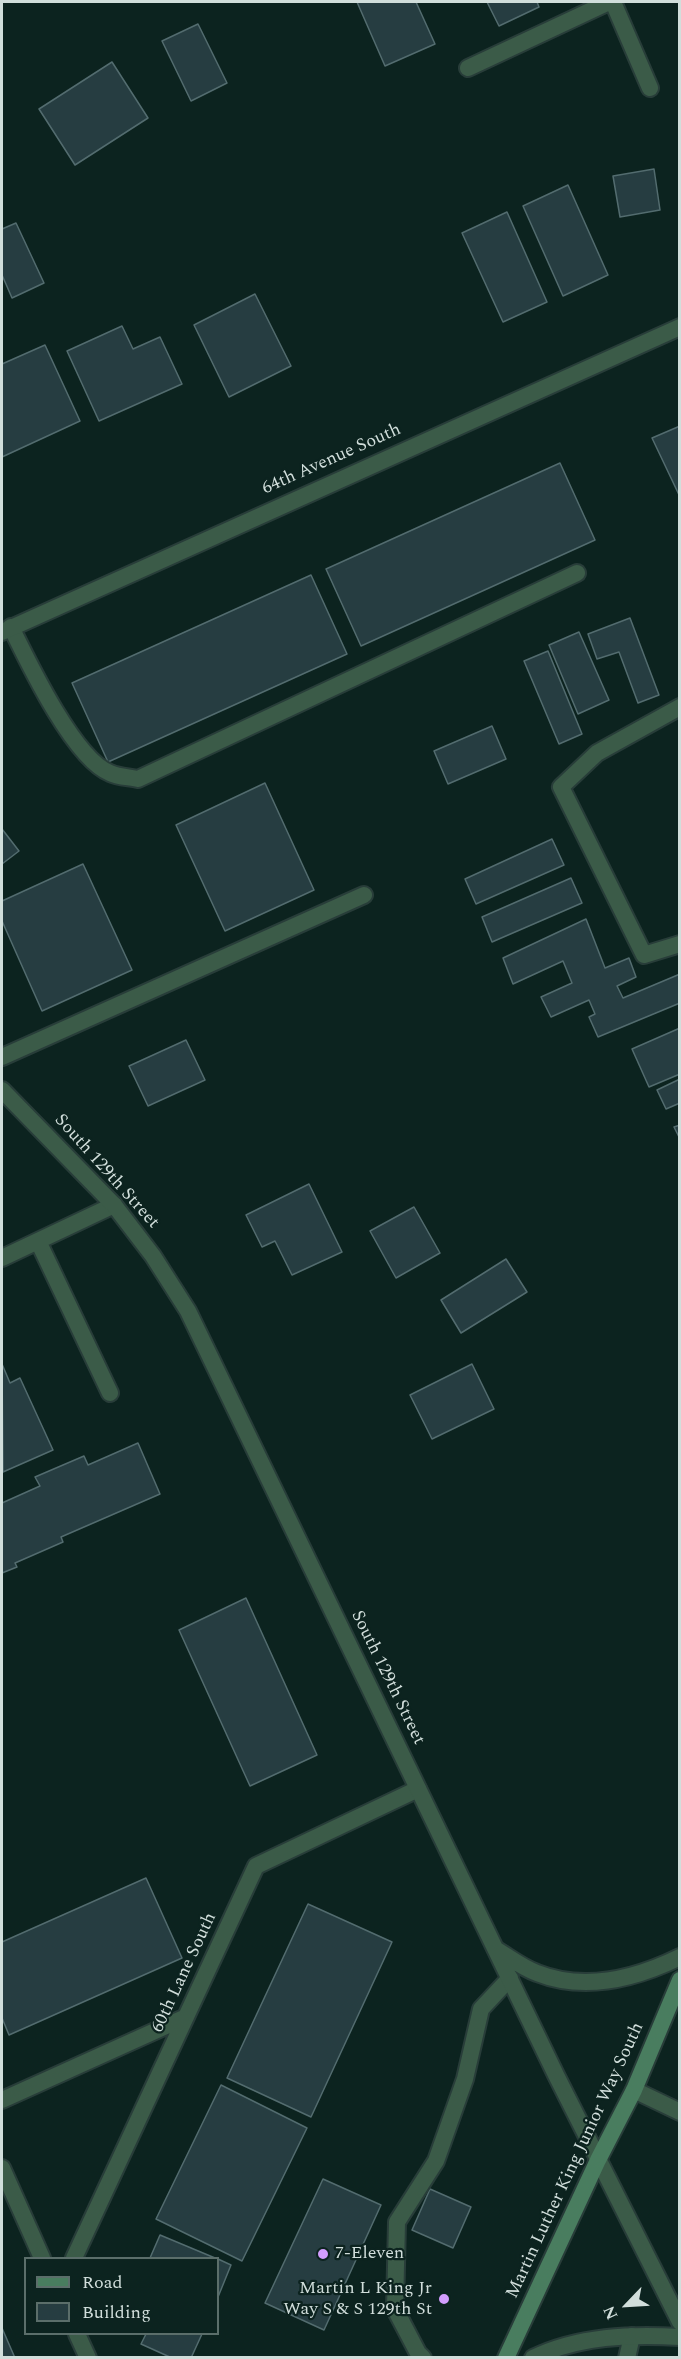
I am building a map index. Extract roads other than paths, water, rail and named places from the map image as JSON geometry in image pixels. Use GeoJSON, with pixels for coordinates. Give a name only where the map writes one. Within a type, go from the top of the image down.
{"type":"FeatureCollection","features":[{"type":"Feature","properties":{"kind":"main road","name":"Martin Luther King Junior Way South"},"geometry":{"type":"LineString","coordinates":[[506,2358],[598,2160],[634,2090],[680,1980]]}},
{"type":"Feature","properties":{"kind":"street"},"geometry":{"type":"LineString","coordinates":[[468,68],[611,2],[650,88]]}},
{"type":"Feature","properties":{"kind":"street","name":"64th Avenue South"},"geometry":{"type":"LineString","coordinates":[[6,630],[680,327]]}},
{"type":"Feature","properties":{"kind":"street"},"geometry":{"type":"LineString","coordinates":[[6,630],[49,703],[88,755],[109,773],[138,778],[577,573]]}},
{"type":"Feature","properties":{"kind":"street"},"geometry":{"type":"LineString","coordinates":[[680,708],[597,753],[561,787],[644,955],[680,945]]}},
{"type":"Feature","properties":{"kind":"street"},"geometry":{"type":"LineString","coordinates":[[2,1057],[364,895]]}},
{"type":"Feature","properties":{"kind":"street","name":"South 129th Street"},"geometry":{"type":"LineString","coordinates":[[2,1090],[114,1205],[153,1256],[188,1311],[598,2160],[680,2322]]}},
{"type":"Feature","properties":{"kind":"street"},"geometry":{"type":"LineString","coordinates":[[2,1258],[114,1205]]}},
{"type":"Feature","properties":{"kind":"street"},"geometry":{"type":"LineString","coordinates":[[38,1241],[110,1393]]}},
{"type":"Feature","properties":{"kind":"street","name":"60th Lane South"},"geometry":{"type":"LineString","coordinates":[[75,2257],[256,1866],[418,1789]]}},
{"type":"Feature","properties":{"kind":"street"},"geometry":{"type":"LineString","coordinates":[[497,1950],[535,1973],[575,1983],[595,1983],[654,1970],[680,1957]]}},
{"type":"Feature","properties":{"kind":"street"},"geometry":{"type":"LineString","coordinates":[[423,2358],[418,2354],[395,2309],[397,2222],[436,2161],[465,2079],[481,2009],[510,1978]]}},
{"type":"Feature","properties":{"kind":"street"},"geometry":{"type":"LineString","coordinates":[[2,2100],[186,2017]]}},
{"type":"Feature","properties":{"kind":"street"},"geometry":{"type":"LineString","coordinates":[[634,2090],[680,2112]]}},
{"type":"Feature","properties":{"kind":"street"},"geometry":{"type":"LineString","coordinates":[[2,2168],[41,2257]]}},
{"type":"Feature","properties":{"kind":"street"},"geometry":{"type":"LineString","coordinates":[[77,2335],[88,2358]]}},
{"type":"Feature","properties":{"kind":"street"},"geometry":{"type":"LineString","coordinates":[[627,2358],[632,2336]]}},
{"type":"Feature","properties":{"kind":"street"},"geometry":{"type":"LineString","coordinates":[[533,2358],[572,2345],[632,2336],[680,2337]]}},
{"type":"Feature","properties":{"kind":"place","name":"7-Eleven"},"geometry":{"type":"Point","coordinates":[323,2254]}},
{"type":"Feature","properties":{"kind":"place","name":"Martin L King Jr Way S & S 129th St"},"geometry":{"type":"Point","coordinates":[444,2299]}}]}
